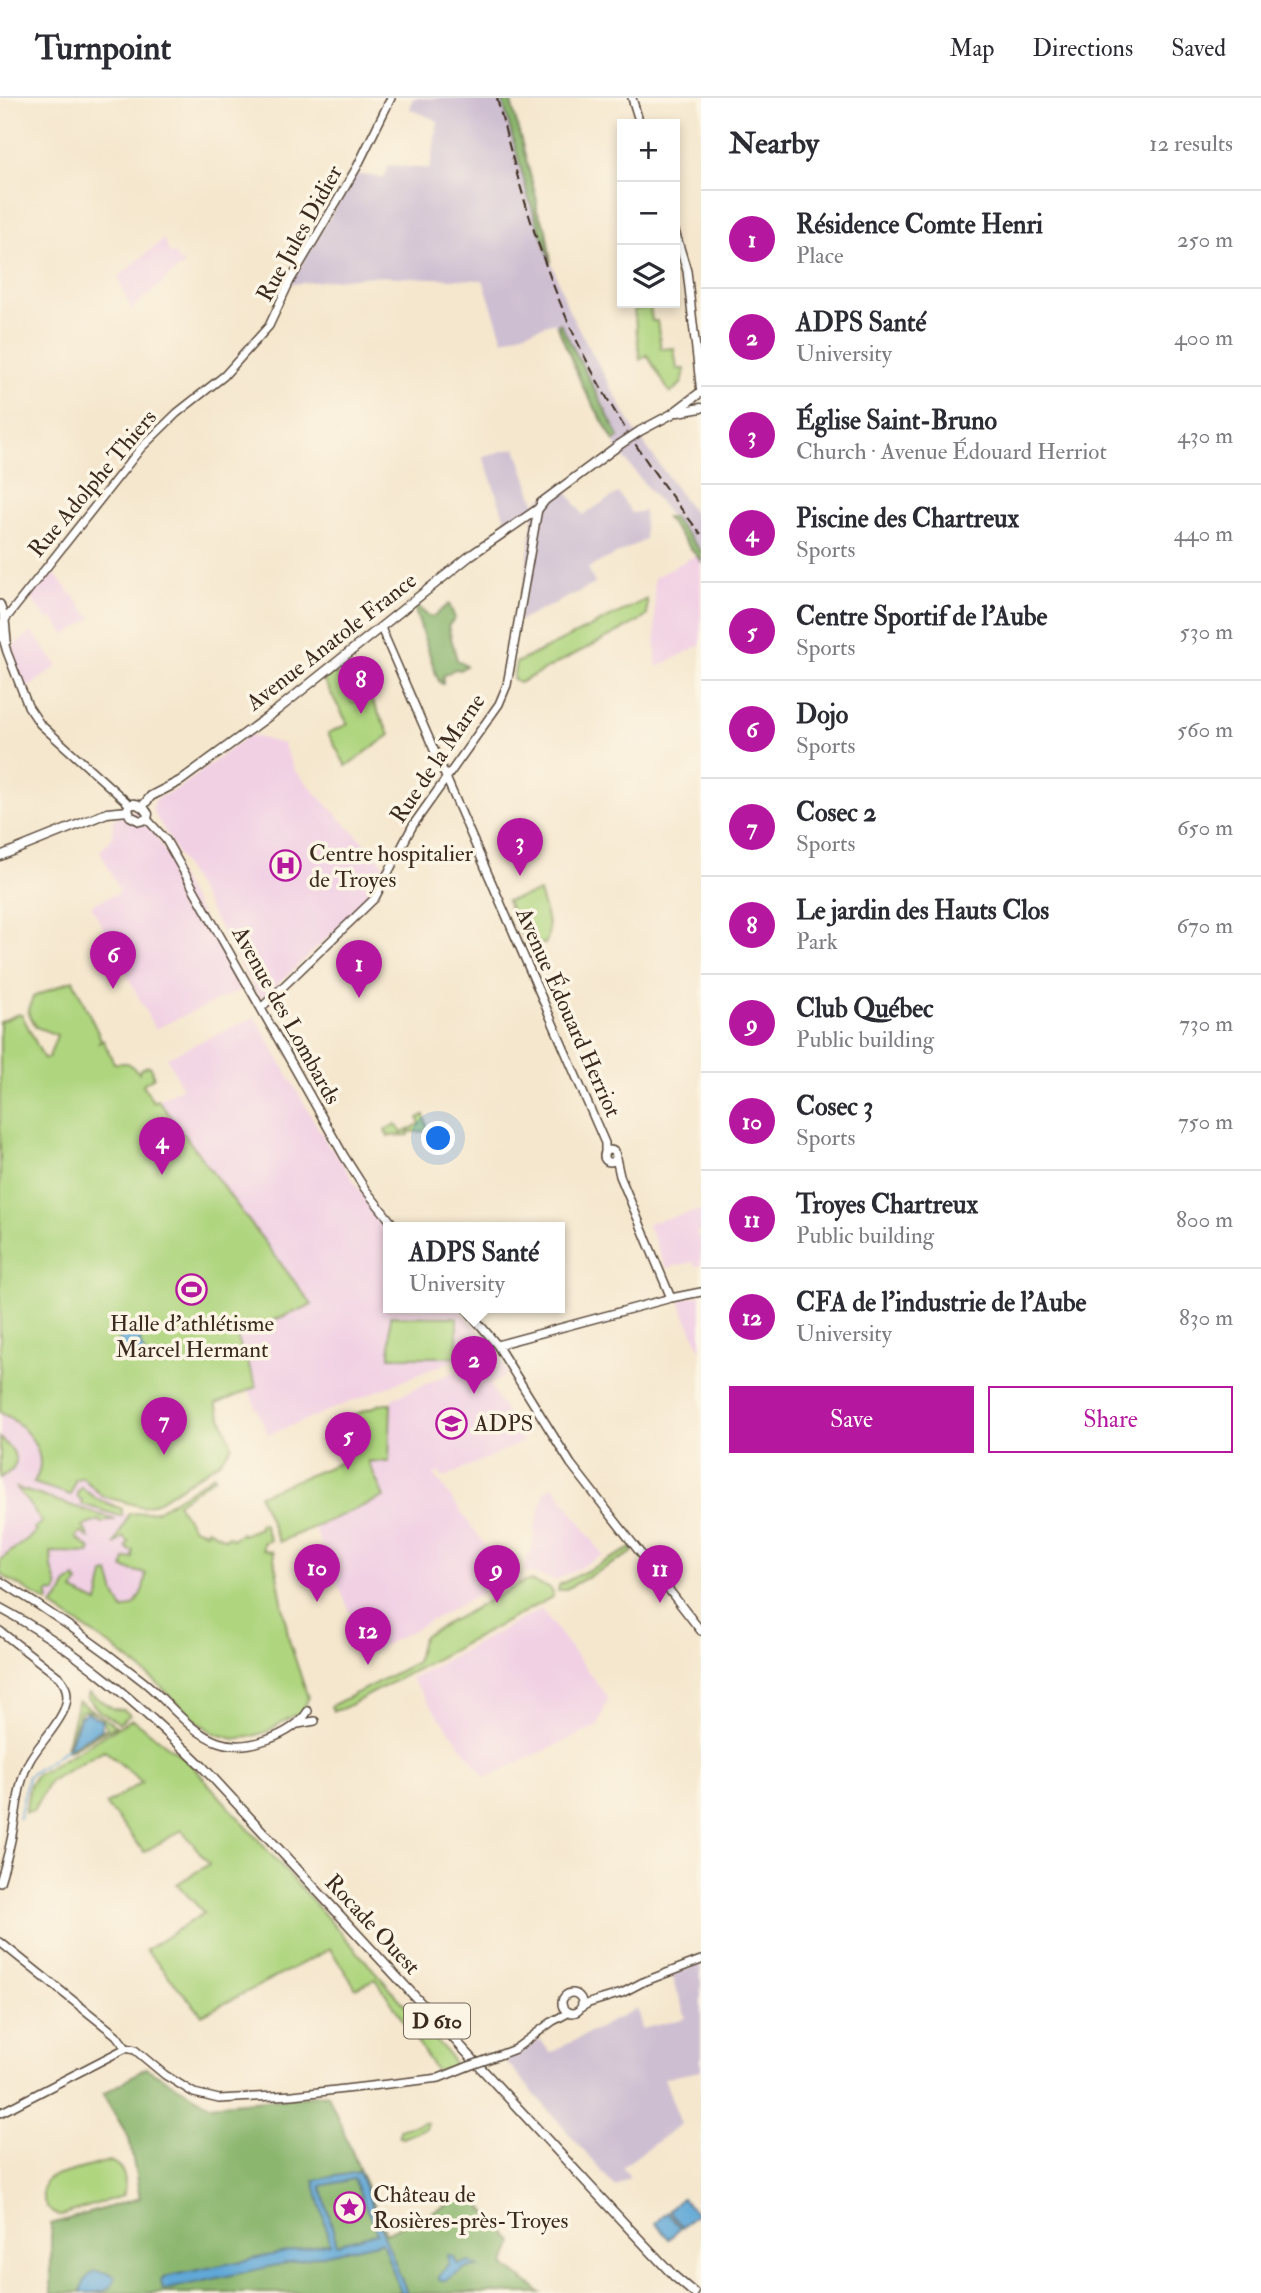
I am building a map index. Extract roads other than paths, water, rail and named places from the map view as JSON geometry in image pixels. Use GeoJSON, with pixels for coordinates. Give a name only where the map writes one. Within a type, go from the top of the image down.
{"type":"FeatureCollection","features":[{"type":"Feature","properties":{"kind":"main road","name":"Avenue Anatole France"},"geometry":{"type":"LineString","coordinates":[[142,807],[151,796],[189,775],[276,710],[508,528],[619,445],[672,414],[701,392]]}},
{"type":"Feature","properties":{"kind":"main road"},"geometry":{"type":"LineString","coordinates":[[672,414],[701,408]]}},
{"type":"Feature","properties":{"kind":"main road"},"geometry":{"type":"LineString","coordinates":[[0,856],[135,804],[148,812],[147,819],[140,821],[130,816],[129,808]]}},
{"type":"Feature","properties":{"kind":"main road","name":"Rocade Ouest"},"geometry":{"type":"LineString","coordinates":[[0,1608],[91,1667],[150,1714],[202,1766],[632,2232],[694,2293]]}},
{"type":"Feature","properties":{"kind":"street","name":"Rue Jules Didier"},"geometry":{"type":"LineString","coordinates":[[224,376],[269,326],[290,281],[357,167],[391,98]]}},
{"type":"Feature","properties":{"kind":"street"},"geometry":{"type":"LineString","coordinates":[[632,98],[638,119]]}},
{"type":"Feature","properties":{"kind":"street"},"geometry":{"type":"LineString","coordinates":[[679,245],[686,267],[701,392]]}},
{"type":"Feature","properties":{"kind":"street","name":"Rue Adolphe Thiers"},"geometry":{"type":"LineString","coordinates":[[2,625],[141,448],[177,413],[224,376]]}},
{"type":"Feature","properties":{"kind":"street","name":"Rue de la Marne"},"geometry":{"type":"LineString","coordinates":[[261,1008],[375,898],[413,825],[499,704],[507,685],[534,510]]}},
{"type":"Feature","properties":{"kind":"street"},"geometry":{"type":"LineString","coordinates":[[0,604],[11,662],[28,706],[40,724],[129,808]]}},
{"type":"Feature","properties":{"kind":"street","name":"Avenue Édouard Herriot"},"geometry":{"type":"LineString","coordinates":[[381,628],[612,1154]]}},
{"type":"Feature","properties":{"kind":"street","name":"Avenue des Lombards"},"geometry":{"type":"LineString","coordinates":[[147,819],[166,840],[344,1156],[365,1189],[392,1222]]}},
{"type":"Feature","properties":{"kind":"street"},"geometry":{"type":"LineString","coordinates":[[620,1176],[604,1157],[612,1154],[671,1298]]}},
{"type":"Feature","properties":{"kind":"street"},"geometry":{"type":"LineString","coordinates":[[497,1345],[701,1292]]}},
{"type":"Feature","properties":{"kind":"street"},"geometry":{"type":"LineString","coordinates":[[470,1313],[497,1345],[571,1464],[701,1631]]}},
{"type":"Feature","properties":{"kind":"street"},"geometry":{"type":"LineString","coordinates":[[0,1581],[93,1641],[154,1690],[206,1737],[225,1745],[252,1745],[290,1727],[315,1721]]}},
{"type":"Feature","properties":{"kind":"street"},"geometry":{"type":"LineString","coordinates":[[0,1631],[59,1677],[69,1693],[65,1707],[26,1767],[0,1882]]}},
{"type":"Feature","properties":{"kind":"street"},"geometry":{"type":"LineString","coordinates":[[290,1727],[308,1711]]}},
{"type":"Feature","properties":{"kind":"street"},"geometry":{"type":"LineString","coordinates":[[0,1942],[116,2035],[126,2048]]}},
{"type":"Feature","properties":{"kind":"street"},"geometry":{"type":"LineString","coordinates":[[0,2113],[126,2048],[135,2050],[165,2076],[194,2093],[219,2099],[332,2091],[439,2078],[515,2049],[568,2013],[575,2013],[601,1999],[701,1960]]}},
{"type":"Feature","properties":{"kind":"street"},"geometry":{"type":"LineString","coordinates":[[553,2021],[564,1996],[570,1993],[601,1999]]}},
{"type":"Feature","properties":{"kind":"street"},"geometry":{"type":"LineString","coordinates":[[580,1997],[582,2007]]}},
{"type":"Feature","properties":{"kind":"street"},"geometry":{"type":"LineString","coordinates":[[561,2003],[568,2013]]}},
{"type":"Feature","properties":{"kind":"water"},"geometry":{"type":"Polygon","coordinates":[[[132,1324],[142,1326],[144,1333],[140,1340],[146,1358],[143,1364],[119,1350],[119,1338],[132,1324]]]}},
{"type":"Feature","properties":{"kind":"water"},"geometry":{"type":"Polygon","coordinates":[[[87,1712],[102,1721],[102,1729],[67,1749],[80,1717],[87,1712]]]}},
{"type":"Feature","properties":{"kind":"water"},"geometry":{"type":"Polygon","coordinates":[[[359,2172],[407,2293],[401,2293],[382,2242],[163,2290],[161,2280],[164,2277],[330,2243],[314,2180],[359,2172]],[[354,2179],[321,2186],[337,2244],[377,2233],[354,2179]]]}},
{"type":"Feature","properties":{"kind":"water"},"geometry":{"type":"Polygon","coordinates":[[[682,2198],[697,2214],[682,2227],[669,2210],[682,2198]]]}},
{"type":"Feature","properties":{"kind":"water"},"geometry":{"type":"Polygon","coordinates":[[[667,2212],[680,2228],[669,2239],[655,2223],[667,2212]]]}},
{"type":"Feature","properties":{"kind":"water"},"geometry":{"type":"Polygon","coordinates":[[[448,2255],[454,2257],[457,2264],[470,2262],[478,2267],[466,2268],[446,2280],[439,2280],[439,2276],[449,2264],[448,2255]]]}},
{"type":"Feature","properties":{"kind":"water"},"geometry":{"type":"Polygon","coordinates":[[[95,2271],[116,2277],[104,2291],[81,2293],[85,2280],[95,2271]]]}},
{"type":"Feature","properties":{"kind":"waterway"},"geometry":{"type":"LineString","coordinates":[[19,1819],[28,1776],[67,1749]]}},
{"type":"Feature","properties":{"kind":"railway"},"geometry":{"type":"LineString","coordinates":[[497,98],[535,233],[577,342],[642,455],[701,534]]}},
{"type":"Feature","properties":{"kind":"place","name":"Le jardin des Hauts Clos"},"geometry":{"type":"Point","coordinates":[361,714]}},
{"type":"Feature","properties":{"kind":"place","name":"Centre hospitalier de Troyes"},"geometry":{"type":"Point","coordinates":[286,866]}},
{"type":"Feature","properties":{"kind":"place","name":"Église Saint-Bruno"},"geometry":{"type":"Point","coordinates":[520,876]}},
{"type":"Feature","properties":{"kind":"place","name":"Dojo"},"geometry":{"type":"Point","coordinates":[113,989]}},
{"type":"Feature","properties":{"kind":"place","name":"Résidence Comte Henri"},"geometry":{"type":"Point","coordinates":[359,998]}},
{"type":"Feature","properties":{"kind":"place","name":"Piscine des Chartreux"},"geometry":{"type":"Point","coordinates":[162,1175]}},
{"type":"Feature","properties":{"kind":"place","name":"Halle d'athlétisme Marcel Hermant"},"geometry":{"type":"Point","coordinates":[192,1289]}},
{"type":"Feature","properties":{"kind":"place","name":"ADPS Santé"},"geometry":{"type":"Point","coordinates":[474,1394]}},
{"type":"Feature","properties":{"kind":"place","name":"ADPS"},"geometry":{"type":"Point","coordinates":[451,1423]}},
{"type":"Feature","properties":{"kind":"place","name":"Cosec 2"},"geometry":{"type":"Point","coordinates":[164,1455]}},
{"type":"Feature","properties":{"kind":"place","name":"Centre Sportif de l'Aube"},"geometry":{"type":"Point","coordinates":[348,1470]}},
{"type":"Feature","properties":{"kind":"place","name":"Cosec 3"},"geometry":{"type":"Point","coordinates":[317,1602]}},
{"type":"Feature","properties":{"kind":"place","name":"Club Québec"},"geometry":{"type":"Point","coordinates":[497,1603]}},
{"type":"Feature","properties":{"kind":"place","name":"Troyes Chartreux"},"geometry":{"type":"Point","coordinates":[660,1603]}},
{"type":"Feature","properties":{"kind":"place","name":"CFA de l'industrie de l'Aube"},"geometry":{"type":"Point","coordinates":[368,1665]}},
{"type":"Feature","properties":{"kind":"place","name":"Château de Rosières-près-Troyes"},"geometry":{"type":"Point","coordinates":[350,2207]}}]}
